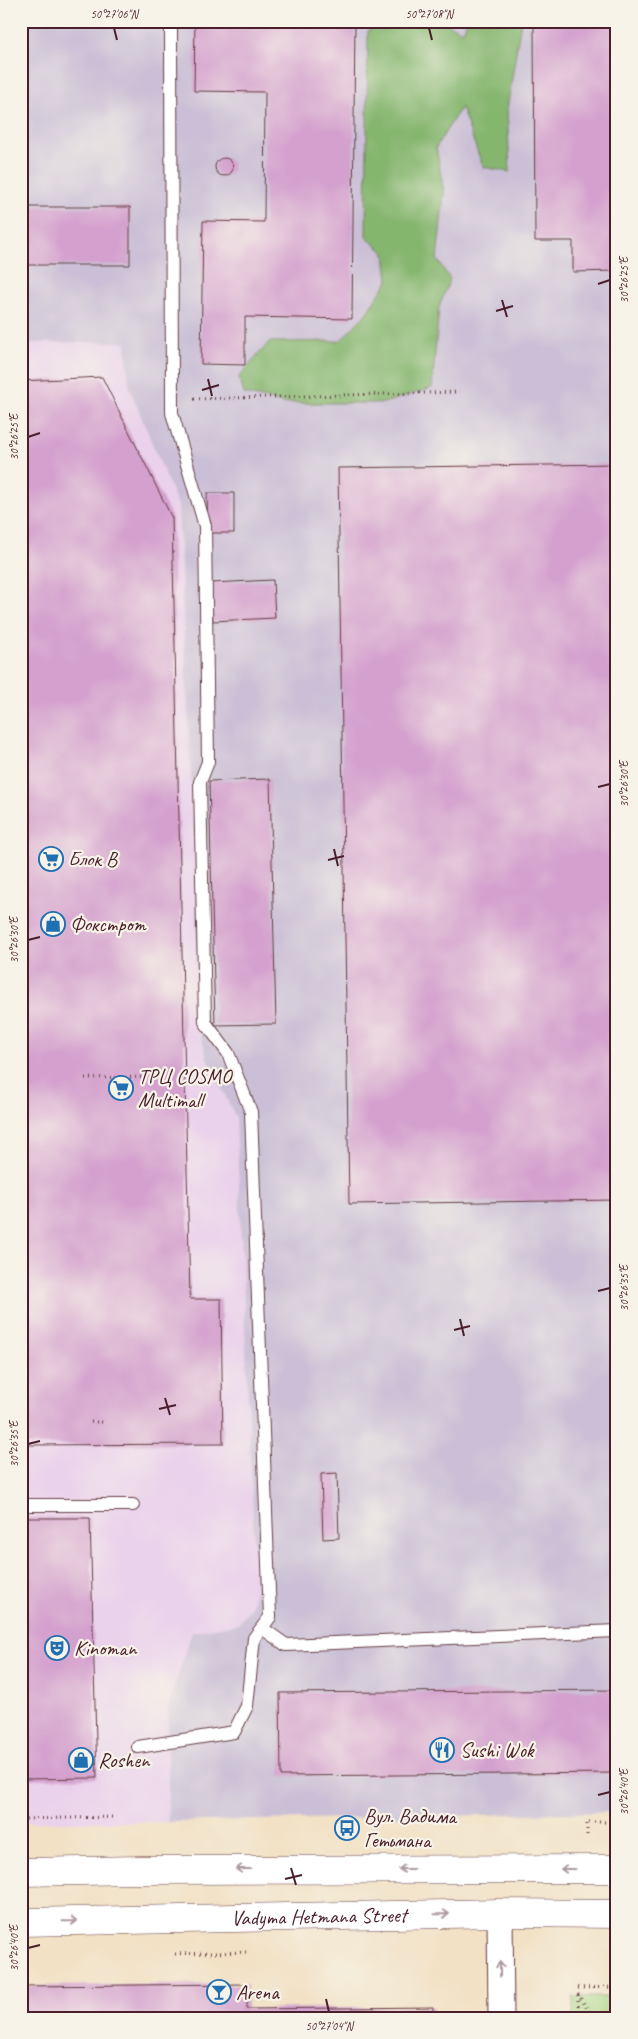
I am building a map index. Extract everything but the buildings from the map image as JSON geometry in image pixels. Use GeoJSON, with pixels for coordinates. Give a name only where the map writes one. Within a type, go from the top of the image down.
{"type":"FeatureCollection","features":[{"type":"Feature","properties":{"kind":"main road"},"geometry":{"type":"LineString","coordinates":[[21,1872],[617,1869]]}},
{"type":"Feature","properties":{"kind":"main road","name":"Vadyma Hetmana Street"},"geometry":{"type":"LineString","coordinates":[[21,1922],[500,1913],[617,1914]]}},
{"type":"Feature","properties":{"kind":"street"},"geometry":{"type":"LineString","coordinates":[[500,1913],[501,2018]]}},
{"type":"Feature","properties":{"kind":"lane"},"geometry":{"type":"LineString","coordinates":[[138,1747],[234,1732],[247,1706],[254,1638],[270,1617],[251,1112],[228,1053],[205,1022],[200,782],[208,762],[205,526],[172,413],[171,21]]}},
{"type":"Feature","properties":{"kind":"lane"},"geometry":{"type":"LineString","coordinates":[[21,1505],[133,1505]]}},
{"type":"Feature","properties":{"kind":"lane"},"geometry":{"type":"LineString","coordinates":[[262,1628],[286,1645],[617,1631]]}},
{"type":"Feature","properties":{"kind":"path"},"geometry":{"type":"LineString","coordinates":[[172,401],[238,397],[458,392]]}},
{"type":"Feature","properties":{"kind":"path"},"geometry":{"type":"LineString","coordinates":[[85,1078],[152,1077]]}},
{"type":"Feature","properties":{"kind":"path"},"geometry":{"type":"LineString","coordinates":[[91,1422],[104,1422]]}},
{"type":"Feature","properties":{"kind":"path"},"geometry":{"type":"LineString","coordinates":[[21,1819],[114,1817]]}},
{"type":"Feature","properties":{"kind":"path"},"geometry":{"type":"LineString","coordinates":[[587,1835],[587,1822],[617,1822]]}},
{"type":"Feature","properties":{"kind":"path"},"geometry":{"type":"LineString","coordinates":[[175,1954],[249,1952]]}},
{"type":"Feature","properties":{"kind":"path"},"geometry":{"type":"LineString","coordinates":[[578,1988],[617,1987]]}},
{"type":"Feature","properties":{"kind":"path"},"geometry":{"type":"LineString","coordinates":[[578,2018],[578,1994],[593,2018]]}},
{"type":"Feature","properties":{"kind":"shaded area"},"geometry":{"type":"Polygon","coordinates":[[[21,21],[617,21],[617,1812],[168,1822],[168,1707],[192,1632],[238,1624],[251,1608],[256,1586],[236,1118],[207,1058],[197,1020],[196,883],[178,506],[129,387],[126,342],[21,343],[21,21]]]}},
{"type":"Feature","properties":{"kind":"shaded area","name":"ТРЦ COSMO Multimall"},"geometry":{"type":"Polygon","coordinates":[[[126,341],[129,387],[178,506],[196,883],[197,1020],[207,1058],[236,1118],[256,1586],[251,1608],[168,1707],[168,1822],[21,1822],[21,343],[126,341]]]}},
{"type":"Feature","properties":{"kind":"green space"},"geometry":{"type":"Polygon","coordinates":[[[385,21],[439,21],[463,31],[467,21],[521,21],[507,109],[510,172],[483,167],[461,107],[436,147],[444,193],[437,259],[450,279],[439,307],[432,388],[384,403],[283,403],[244,394],[239,377],[269,342],[340,341],[365,315],[388,281],[385,253],[366,237],[368,31],[385,21]]]}},
{"type":"Feature","properties":{"kind":"green space"},"geometry":{"type":"Polygon","coordinates":[[[573,1997],[617,1997],[617,2018],[573,2018],[573,1997]]]}},
{"type":"Feature","properties":{"kind":"place","name":"Блок B"},"geometry":{"type":"Point","coordinates":[51,859]}},
{"type":"Feature","properties":{"kind":"place","name":"Фокстрот"},"geometry":{"type":"Point","coordinates":[53,924]}},
{"type":"Feature","properties":{"kind":"place","name":"ТРЦ COSMO Multimall"},"geometry":{"type":"Point","coordinates":[121,1088]}},
{"type":"Feature","properties":{"kind":"place","name":"Kinoman"},"geometry":{"type":"Point","coordinates":[57,1648]}},
{"type":"Feature","properties":{"kind":"place","name":"Sushi Wok"},"geometry":{"type":"Point","coordinates":[442,1750]}},
{"type":"Feature","properties":{"kind":"place","name":"Roshen"},"geometry":{"type":"Point","coordinates":[81,1760]}},
{"type":"Feature","properties":{"kind":"place","name":"Вул. Вадима Гетьмана"},"geometry":{"type":"Point","coordinates":[347,1828]}},
{"type":"Feature","properties":{"kind":"place","name":"Arena"},"geometry":{"type":"Point","coordinates":[219,1992]}}]}
